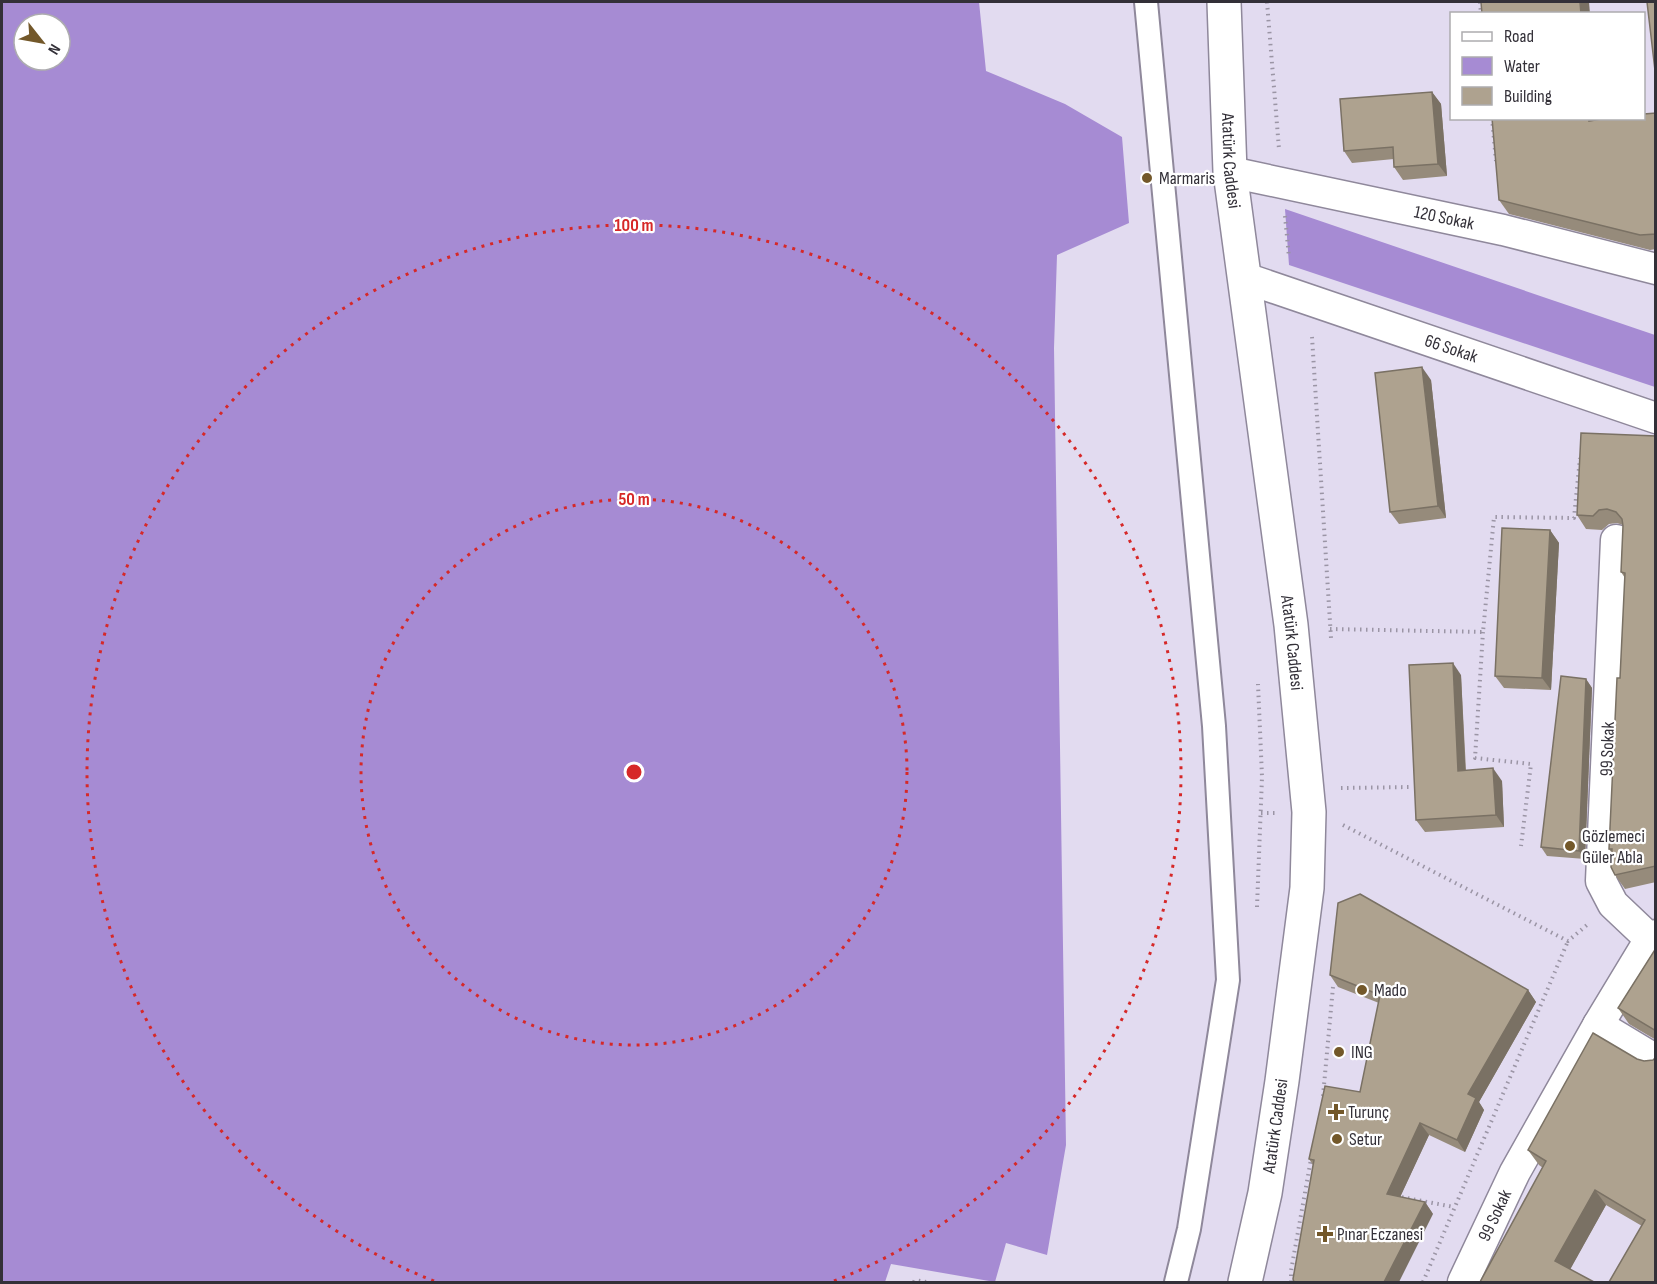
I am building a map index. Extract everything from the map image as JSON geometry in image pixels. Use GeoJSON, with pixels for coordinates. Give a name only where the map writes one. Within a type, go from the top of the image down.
{"type":"FeatureCollection","features":[{"type":"Feature","properties":{"kind":"main road","name":"Atatürk Caddesi"},"geometry":{"type":"LineString","coordinates":[[1224,2],[1230,172],[1291,625],[1309,812],[1307,888],[1282,1081],[1265,1193],[1245,1282]]}},
{"type":"Feature","properties":{"kind":"street"},"geometry":{"type":"LineString","coordinates":[[1146,2],[1214,726],[1228,980],[1190,1228],[1176,1282]]}},
{"type":"Feature","properties":{"kind":"street","name":"120 Sokak"},"geometry":{"type":"LineString","coordinates":[[1230,172],[1283,197],[1503,230],[1656,269]]}},
{"type":"Feature","properties":{"kind":"street","name":"66 Sokak"},"geometry":{"type":"LineString","coordinates":[[1245,278],[1656,418]]}},
{"type":"Feature","properties":{"kind":"street","name":"99 Sokak"},"geometry":{"type":"LineString","coordinates":[[1463,1282],[1515,1172],[1598,1025],[1653,937],[1613,904],[1601,881],[1616,540]]}},
{"type":"Feature","properties":{"kind":"street"},"geometry":{"type":"LineString","coordinates":[[1598,1025],[1656,1059]]}},
{"type":"Feature","properties":{"kind":"path"},"geometry":{"type":"LineString","coordinates":[[1268,2],[1293,294],[1311,326],[1331,640]]}},
{"type":"Feature","properties":{"kind":"path"},"geometry":{"type":"LineString","coordinates":[[1492,120],[1496,163]]}},
{"type":"Feature","properties":{"kind":"path"},"geometry":{"type":"LineString","coordinates":[[1521,846],[1531,764],[1475,758],[1483,632],[1494,517],[1574,518],[1580,451]]}},
{"type":"Feature","properties":{"kind":"path"},"geometry":{"type":"LineString","coordinates":[[1330,629],[1483,632]]}},
{"type":"Feature","properties":{"kind":"path"},"geometry":{"type":"LineString","coordinates":[[1340,797],[1340,788],[1411,787]]}},
{"type":"Feature","properties":{"kind":"path"},"geometry":{"type":"LineString","coordinates":[[1341,815],[1342,824],[1568,941]]}},
{"type":"Feature","properties":{"kind":"path"},"geometry":{"type":"LineString","coordinates":[[1423,1282],[1568,941],[1613,904]]}},
{"type":"Feature","properties":{"kind":"path"},"geometry":{"type":"LineString","coordinates":[[1307,1179],[1319,1182]]}},
{"type":"Feature","properties":{"kind":"path"},"geometry":{"type":"LineString","coordinates":[[1387,1194],[1454,1207]]}},
{"type":"Feature","properties":{"kind":"path"},"geometry":{"type":"LineString","coordinates":[[914,1282],[915,1280],[926,1282]]}},
{"type":"Feature","properties":{"kind":"water"},"geometry":{"type":"Polygon","coordinates":[[[2,2],[979,2],[986,71],[1065,104],[1122,137],[1129,223],[1057,255],[1054,348],[1066,1145],[1047,1255],[1006,1243],[995,1282],[891,1264],[885,1282],[2,1282],[2,2]]]}},
{"type":"Feature","properties":{"kind":"water"},"geometry":{"type":"Polygon","coordinates":[[[1285,209],[1655,335],[1655,387],[1289,265],[1285,209]]]}},
{"type":"Feature","properties":{"kind":"building"},"geometry":{"type":"Polygon","coordinates":[[[1481,2],[1580,2],[1581,12],[1482,12],[1481,2]]]}},
{"type":"Feature","properties":{"kind":"building"},"geometry":{"type":"Polygon","coordinates":[[[1647,2],[1656,2],[1656,79],[1647,2]]]}},
{"type":"Feature","properties":{"kind":"building"},"geometry":{"type":"Polygon","coordinates":[[[1432,92],[1438,164],[1394,167],[1393,147],[1344,151],[1340,99],[1432,92]]]}},
{"type":"Feature","properties":{"kind":"building"},"geometry":{"type":"Polygon","coordinates":[[[1656,113],[1656,234],[1640,235],[1499,200],[1492,120],[1645,120],[1645,114],[1656,113]]]}},
{"type":"Feature","properties":{"kind":"building"},"geometry":{"type":"Polygon","coordinates":[[[1422,367],[1438,506],[1390,512],[1375,373],[1422,367]]]}},
{"type":"Feature","properties":{"kind":"building"},"geometry":{"type":"Polygon","coordinates":[[[1581,433],[1656,436],[1656,866],[1615,875],[1611,867],[1612,849],[1609,849],[1617,678],[1620,678],[1625,573],[1621,572],[1623,526],[1622,519],[1616,512],[1607,509],[1599,510],[1593,516],[1577,515],[1581,433]]]}},
{"type":"Feature","properties":{"kind":"building"},"geometry":{"type":"Polygon","coordinates":[[[1502,528],[1550,530],[1542,678],[1495,676],[1502,528]]]}},
{"type":"Feature","properties":{"kind":"building"},"geometry":{"type":"Polygon","coordinates":[[[1453,663],[1458,771],[1493,768],[1496,815],[1416,820],[1409,665],[1453,663]]]}},
{"type":"Feature","properties":{"kind":"building"},"geometry":{"type":"Polygon","coordinates":[[[1561,676],[1586,679],[1579,851],[1541,847],[1561,676]]]}},
{"type":"Feature","properties":{"kind":"building"},"geometry":{"type":"Polygon","coordinates":[[[1360,894],[1528,990],[1468,1094],[1476,1098],[1457,1140],[1420,1123],[1387,1194],[1425,1202],[1384,1282],[1294,1282],[1314,1160],[1309,1159],[1325,1086],[1360,1092],[1380,995],[1330,975],[1338,903],[1360,894]]]}},
{"type":"Feature","properties":{"kind":"building"},"geometry":{"type":"Polygon","coordinates":[[[1656,948],[1656,1031],[1618,1008],[1656,948]]]}},
{"type":"Feature","properties":{"kind":"building"},"geometry":{"type":"Polygon","coordinates":[[[1593,1033],[1637,1059],[1644,1061],[1653,1060],[1656,1057],[1656,1282],[1609,1282],[1645,1220],[1595,1190],[1555,1261],[1594,1282],[1480,1282],[1546,1161],[1528,1150],[1593,1033]]]}},
{"type":"Feature","properties":{"kind":"place","name":"Marmaris"},"geometry":{"type":"Point","coordinates":[1147,178]}},
{"type":"Feature","properties":{"kind":"place","name":"Gözlemeci Güler Abla"},"geometry":{"type":"Point","coordinates":[1570,846]}},
{"type":"Feature","properties":{"kind":"place","name":"Mado"},"geometry":{"type":"Point","coordinates":[1362,990]}},
{"type":"Feature","properties":{"kind":"place","name":"ING"},"geometry":{"type":"Point","coordinates":[1339,1052]}},
{"type":"Feature","properties":{"kind":"place","name":"Turunç"},"geometry":{"type":"Point","coordinates":[1336,1112]}},
{"type":"Feature","properties":{"kind":"place","name":"Setur"},"geometry":{"type":"Point","coordinates":[1337,1139]}},
{"type":"Feature","properties":{"kind":"place","name":"Pınar Eczanesi"},"geometry":{"type":"Point","coordinates":[1325,1234]}}]}
